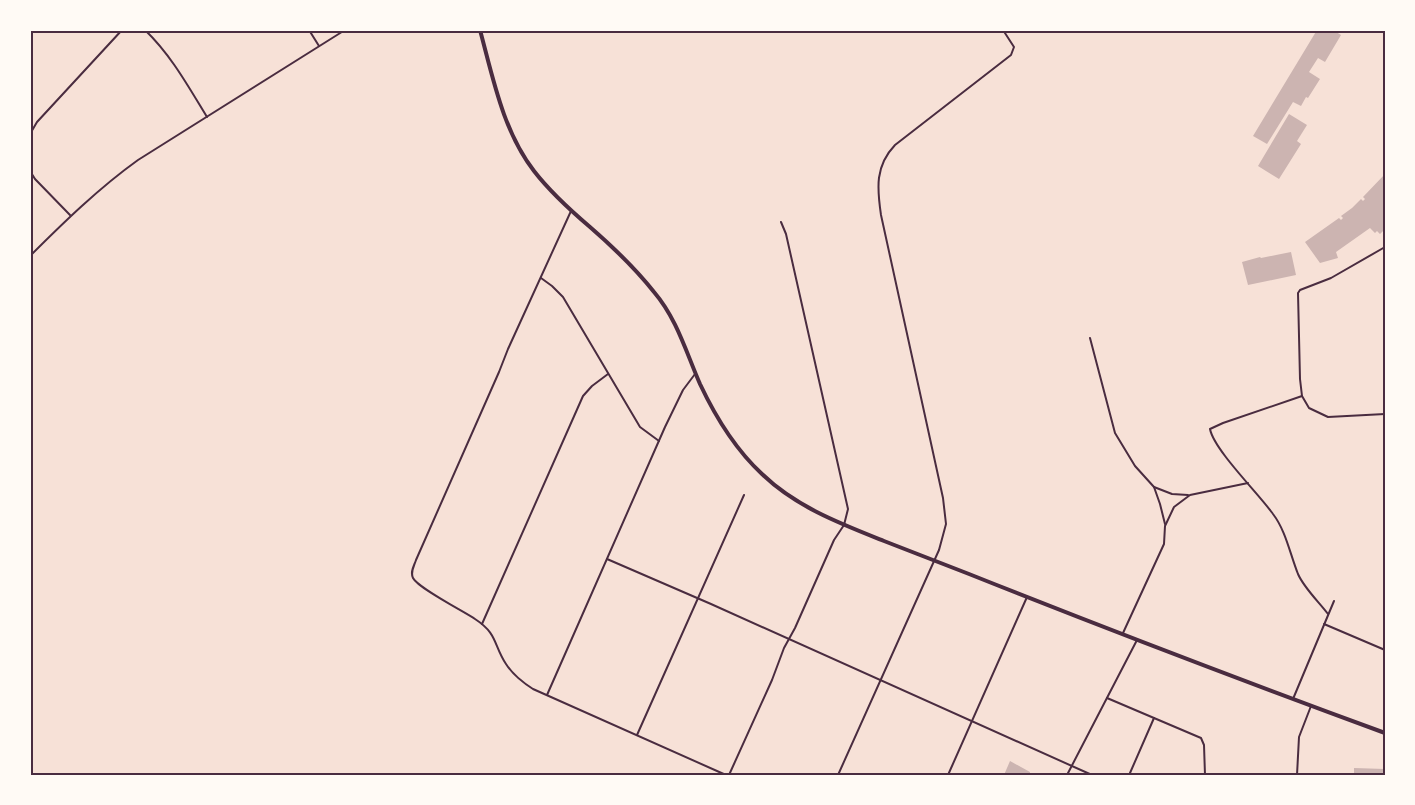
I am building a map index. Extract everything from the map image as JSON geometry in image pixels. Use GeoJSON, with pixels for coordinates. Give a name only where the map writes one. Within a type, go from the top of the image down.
{"type":"FeatureCollection","features":[{"type":"Feature","properties":{"kind":"main road"},"geometry":{"type":"LineString","coordinates":[[480,30],[508,123],[518,146],[534,171],[570,211],[621,255],[659,298],[676,327],[702,388],[725,430],[755,468],[772,484],[796,501],[844,525],[1137,640],[1385,733]]}},
{"type":"Feature","properties":{"kind":"street"},"geometry":{"type":"LineString","coordinates":[[30,134],[37,122],[122,30]]}},
{"type":"Feature","properties":{"kind":"street"},"geometry":{"type":"LineString","coordinates":[[146,30],[167,54],[207,117]]}},
{"type":"Feature","properties":{"kind":"street"},"geometry":{"type":"LineString","coordinates":[[309,30],[319,46]]}},
{"type":"Feature","properties":{"kind":"street"},"geometry":{"type":"LineString","coordinates":[[30,256],[118,174],[345,30]]}},
{"type":"Feature","properties":{"kind":"street"},"geometry":{"type":"LineString","coordinates":[[838,775],[934,561],[945,531],[946,519],[880,215],[878,185],[880,171],[885,157],[895,145],[1011,55],[1014,50],[1013,45],[1003,30]]}},
{"type":"Feature","properties":{"kind":"street"},"geometry":{"type":"LineString","coordinates":[[30,171],[43,188],[71,216]]}},
{"type":"Feature","properties":{"kind":"street"},"geometry":{"type":"LineString","coordinates":[[570,211],[416,560],[412,576],[418,583],[482,624],[491,633],[503,660],[516,677],[533,689],[727,775],[834,540],[844,525],[848,509],[786,234],[781,222]]}},
{"type":"Feature","properties":{"kind":"street"},"geometry":{"type":"LineString","coordinates":[[1385,247],[1331,278],[1300,290],[1298,293],[1302,396],[1309,408],[1328,417],[1385,414]]}},
{"type":"Feature","properties":{"kind":"street"},"geometry":{"type":"LineString","coordinates":[[540,278],[563,297],[640,427],[659,441]]}},
{"type":"Feature","properties":{"kind":"street"},"geometry":{"type":"LineString","coordinates":[[1090,338],[1115,433],[1135,466],[1154,488],[1166,526]]}},
{"type":"Feature","properties":{"kind":"street"},"geometry":{"type":"LineString","coordinates":[[547,695],[659,441],[683,390],[696,373]]}},
{"type":"Feature","properties":{"kind":"street"},"geometry":{"type":"LineString","coordinates":[[482,624],[583,396],[608,374]]}},
{"type":"Feature","properties":{"kind":"street"},"geometry":{"type":"LineString","coordinates":[[1302,396],[1210,429],[1217,444],[1277,520],[1302,582],[1328,615]]}},
{"type":"Feature","properties":{"kind":"street"},"geometry":{"type":"LineString","coordinates":[[1154,488],[1172,494],[1188,495],[1248,483]]}},
{"type":"Feature","properties":{"kind":"street"},"geometry":{"type":"LineString","coordinates":[[637,735],[744,495]]}},
{"type":"Feature","properties":{"kind":"street"},"geometry":{"type":"LineString","coordinates":[[1123,634],[1164,544],[1166,526],[1174,507],[1188,495]]}},
{"type":"Feature","properties":{"kind":"street"},"geometry":{"type":"LineString","coordinates":[[607,559],[1092,775]]}},
{"type":"Feature","properties":{"kind":"street"},"geometry":{"type":"LineString","coordinates":[[948,775],[1027,597]]}},
{"type":"Feature","properties":{"kind":"street"},"geometry":{"type":"LineString","coordinates":[[1293,699],[1334,601]]}},
{"type":"Feature","properties":{"kind":"street"},"geometry":{"type":"LineString","coordinates":[[1324,624],[1385,650]]}},
{"type":"Feature","properties":{"kind":"street"},"geometry":{"type":"LineString","coordinates":[[1067,775],[1137,640]]}},
{"type":"Feature","properties":{"kind":"street"},"geometry":{"type":"LineString","coordinates":[[1107,698],[1201,738],[1204,745],[1205,775]]}},
{"type":"Feature","properties":{"kind":"street"},"geometry":{"type":"LineString","coordinates":[[1297,775],[1299,737],[1311,706]]}},
{"type":"Feature","properties":{"kind":"street"},"geometry":{"type":"LineString","coordinates":[[1130,773],[1154,718]]}},
{"type":"Feature","properties":{"kind":"building"},"geometry":{"type":"Polygon","coordinates":[[[1317,30],[1333,30],[1341,35],[1325,62],[1318,58],[1309,72],[1320,79],[1308,98],[1306,97],[1301,106],[1293,102],[1267,144],[1253,136],[1317,30]]]}},
{"type":"Feature","properties":{"kind":"building"},"geometry":{"type":"Polygon","coordinates":[[[1289,114],[1307,125],[1297,141],[1301,144],[1279,179],[1258,166],[1289,114]]]}},
{"type":"Feature","properties":{"kind":"building"},"geometry":{"type":"Polygon","coordinates":[[[1385,174],[1385,222],[1383,224],[1385,229],[1380,234],[1370,228],[1336,252],[1338,258],[1320,263],[1305,242],[1339,218],[1341,220],[1343,218],[1341,216],[1361,199],[1363,201],[1365,199],[1363,197],[1385,174]]]}},
{"type":"Feature","properties":{"kind":"building"},"geometry":{"type":"Polygon","coordinates":[[[1291,252],[1296,275],[1248,285],[1242,262],[1291,252]]]}},
{"type":"Feature","properties":{"kind":"building"},"geometry":{"type":"Polygon","coordinates":[[[1010,761],[1034,775],[1015,773],[1004,775],[1010,761]]]}},
{"type":"Feature","properties":{"kind":"building"},"geometry":{"type":"Polygon","coordinates":[[[1354,768],[1385,769],[1385,775],[1354,775],[1354,768]]]}}]}
